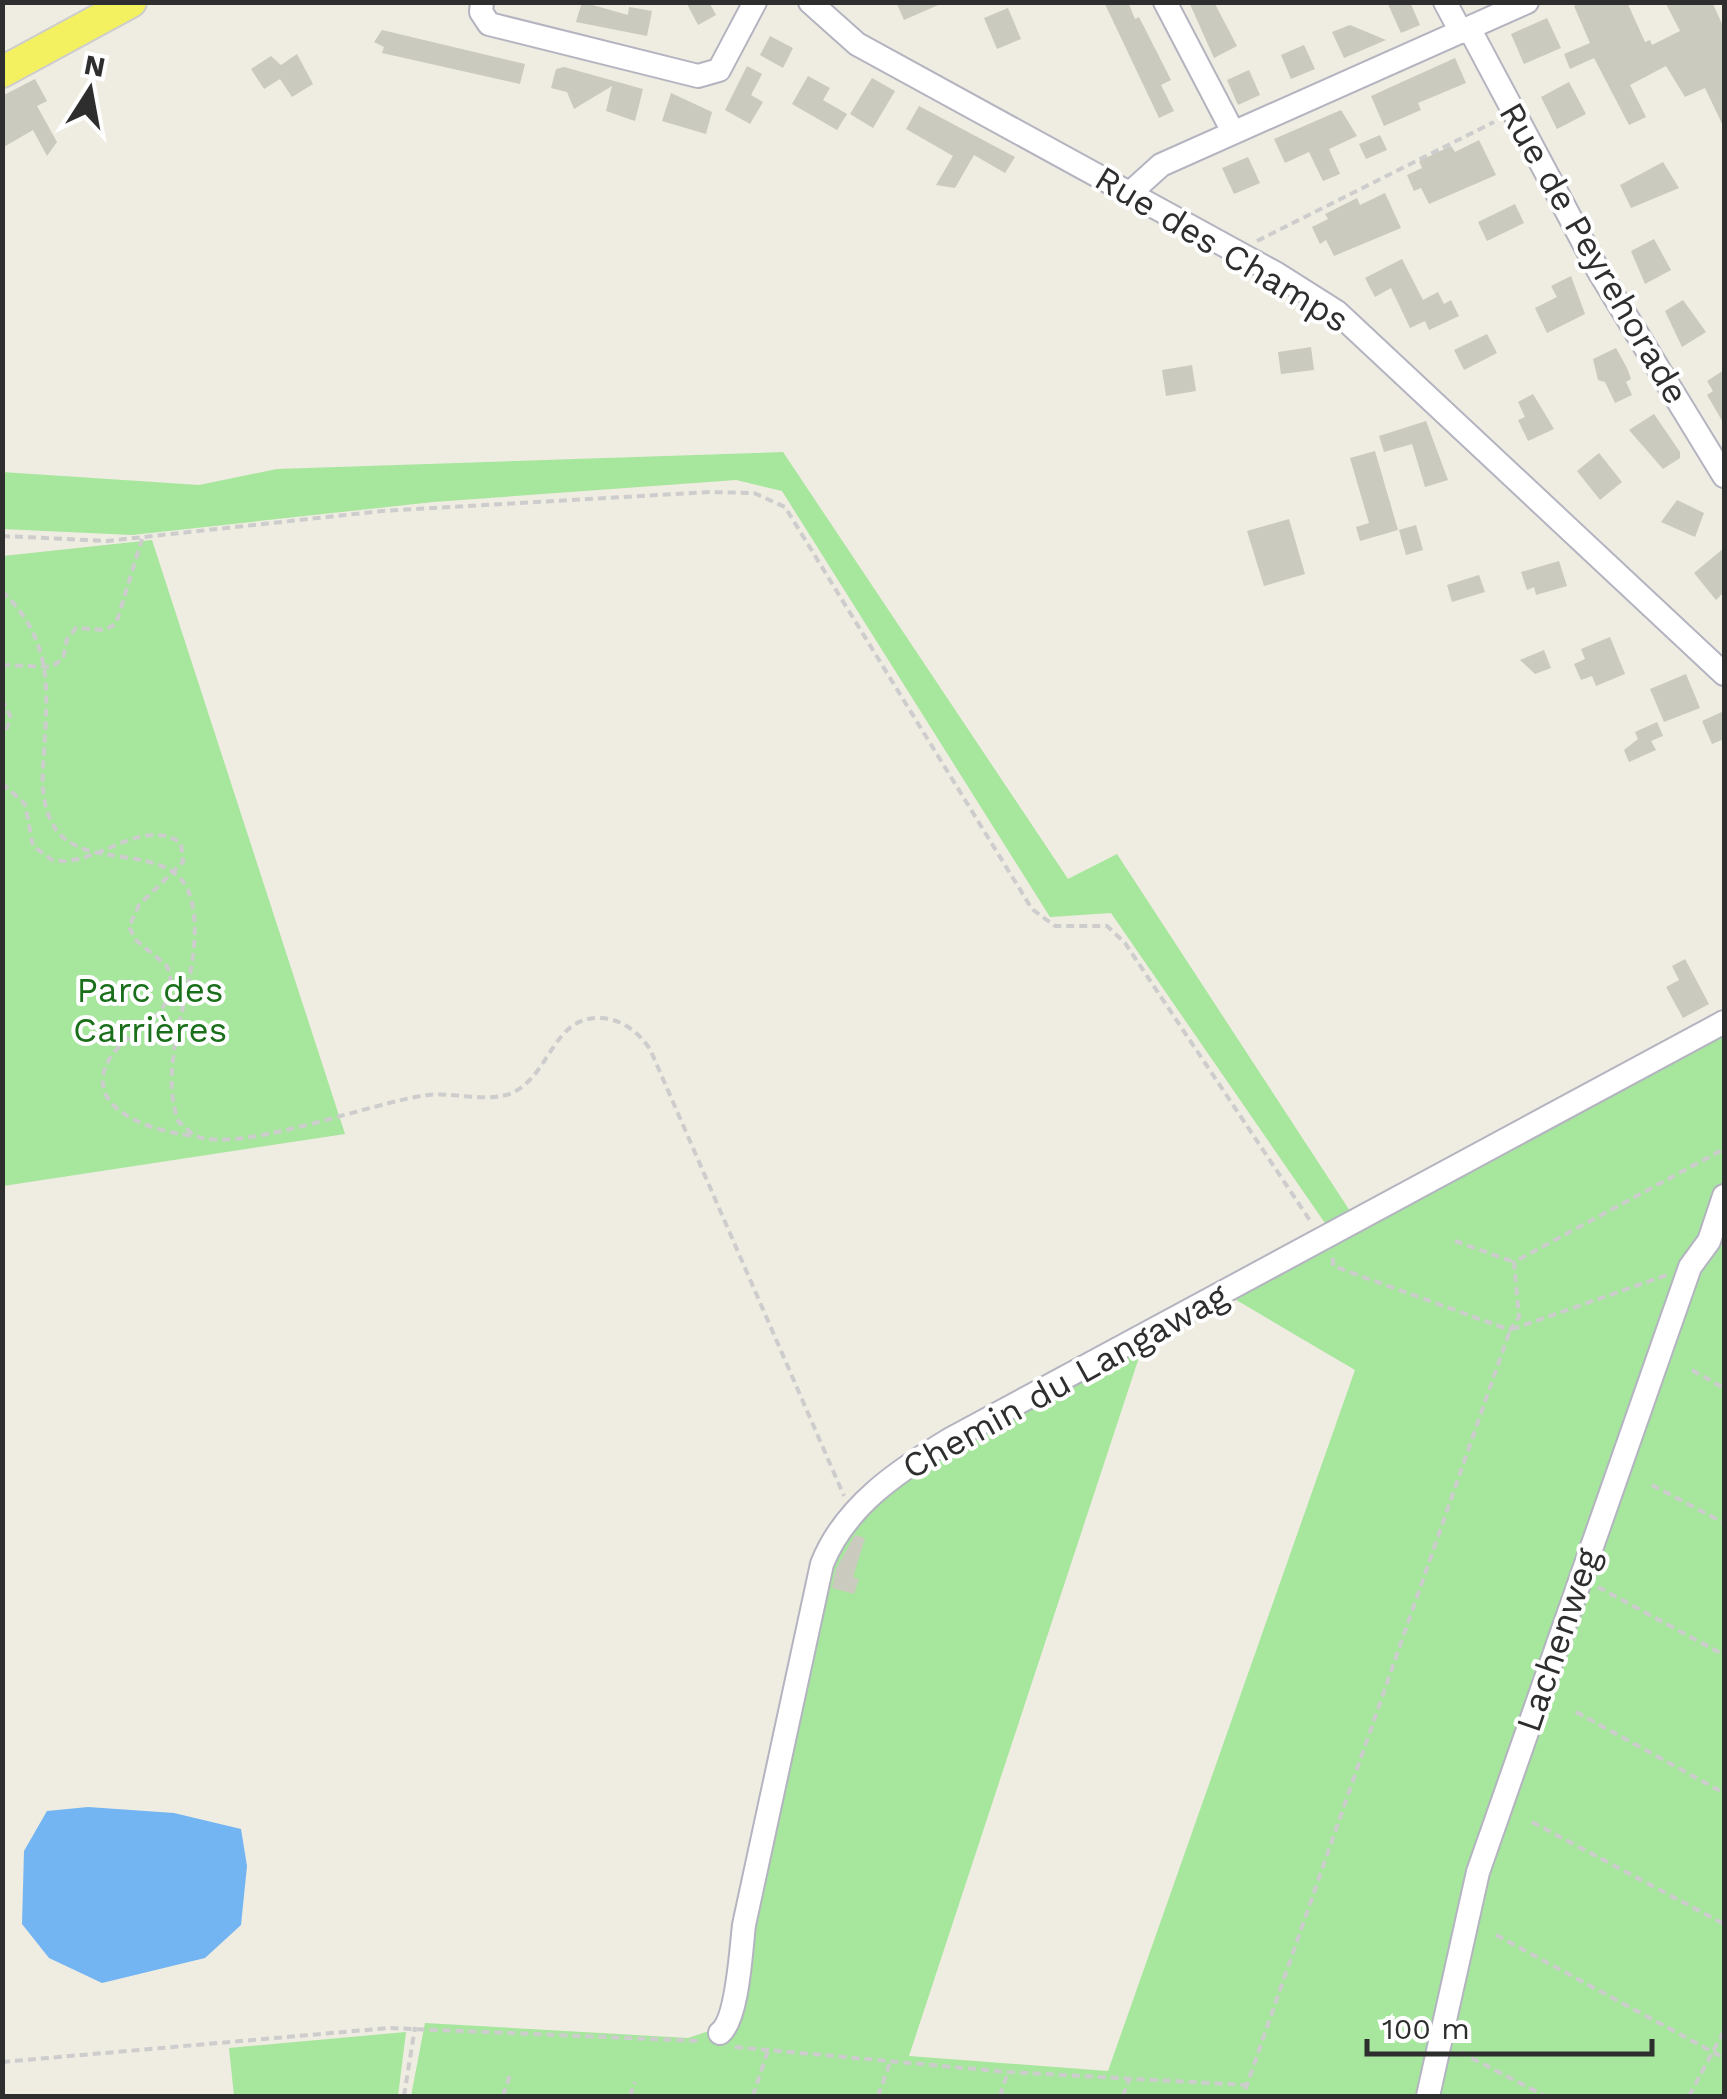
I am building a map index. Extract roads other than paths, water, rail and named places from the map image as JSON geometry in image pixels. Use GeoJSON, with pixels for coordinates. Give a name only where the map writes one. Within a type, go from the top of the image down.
{"type":"FeatureCollection","features":[{"type":"Feature","properties":{"kind":"main road"},"geometry":{"type":"LineString","coordinates":[[2,72],[132,2]]}},
{"type":"Feature","properties":{"kind":"street"},"geometry":{"type":"LineString","coordinates":[[482,2],[481,12],[489,24],[698,76],[718,70],[755,2]]}},
{"type":"Feature","properties":{"kind":"street","name":"Rue des Champs"},"geometry":{"type":"LineString","coordinates":[[810,2],[857,44],[1311,294],[1362,332],[1720,662]]}},
{"type":"Feature","properties":{"kind":"street"},"geometry":{"type":"LineString","coordinates":[[1165,2],[1232,132]]}},
{"type":"Feature","properties":{"kind":"street","name":"Rue de Peyrehorade"},"geometry":{"type":"LineString","coordinates":[[1446,2],[1598,270],[1724,476]]}},
{"type":"Feature","properties":{"kind":"street"},"geometry":{"type":"LineString","coordinates":[[1130,193],[1161,165],[1528,2]]}},
{"type":"Feature","properties":{"kind":"street","name":"Chemin du Langawag"},"geometry":{"type":"LineString","coordinates":[[717,2041],[726,2028],[737,1983],[744,1925],[822,1564],[852,1514],[910,1464],[949,1440],[1724,1022]]}},
{"type":"Feature","properties":{"kind":"street","name":"Lachenweg"},"geometry":{"type":"LineString","coordinates":[[1428,2096],[1478,1872],[1690,1267],[1709,1241],[1724,1196]]}},
{"type":"Feature","properties":{"kind":"water"},"geometry":{"type":"Polygon","coordinates":[[[88,1807],[174,1813],[241,1829],[247,1866],[241,1925],[205,1958],[102,1983],[49,1958],[22,1924],[24,1851],[47,1811],[88,1807]]]}},
{"type":"Feature","properties":{"kind":"park label","name":"Parc des Carrières"},"geometry":{"type":"Point","coordinates":[150,1010]}}]}
